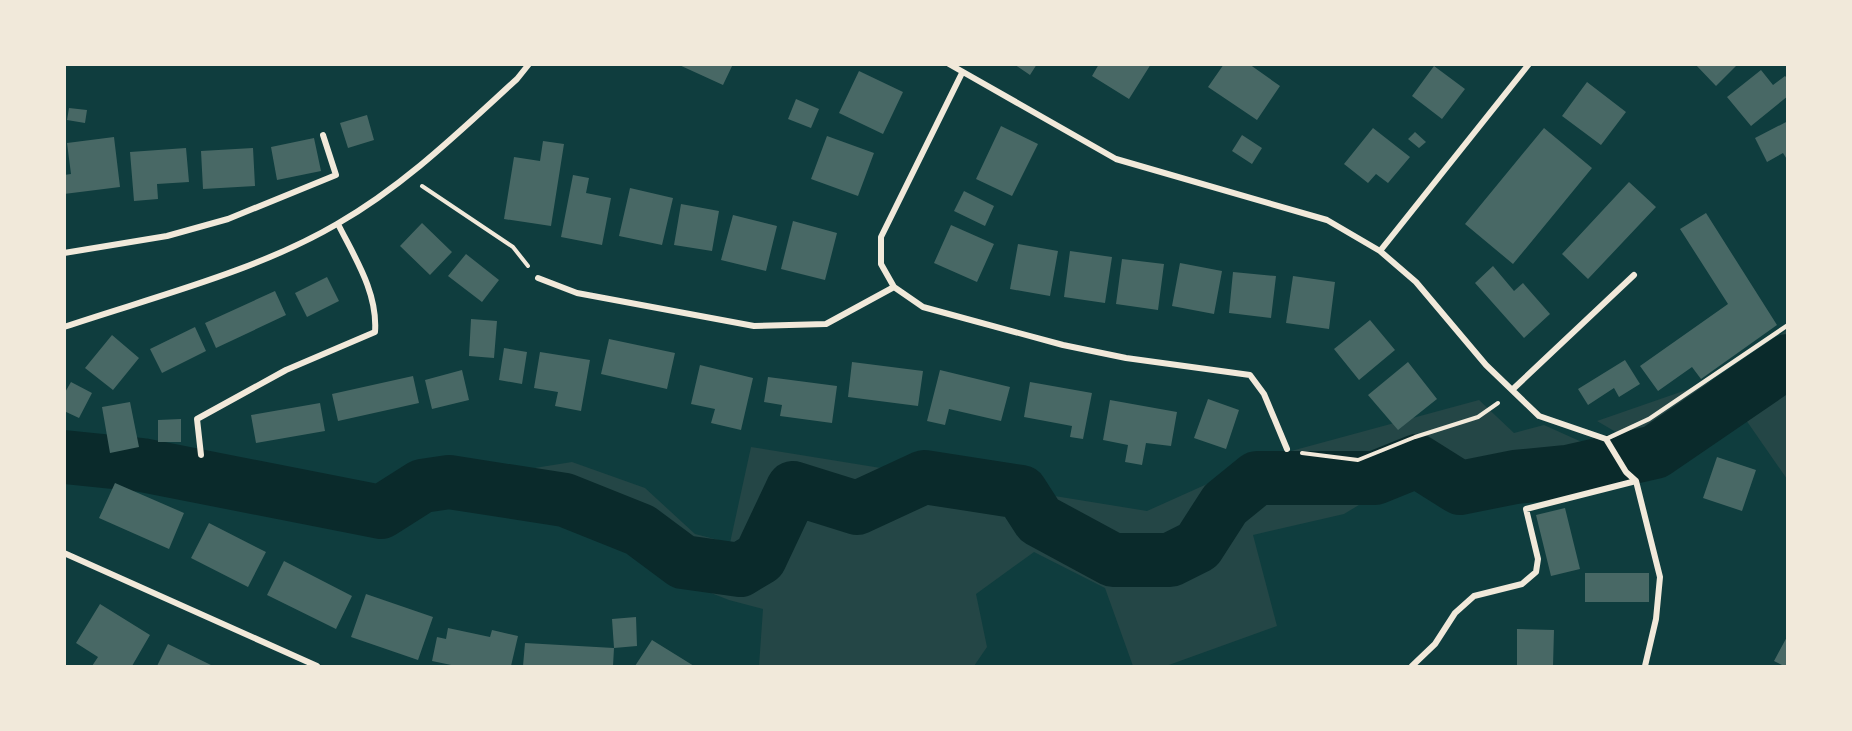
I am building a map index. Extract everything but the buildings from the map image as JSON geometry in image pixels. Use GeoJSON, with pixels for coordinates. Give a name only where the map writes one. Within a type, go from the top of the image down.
{"type":"FeatureCollection","features":[{"type":"Feature","properties":{"kind":"street"},"geometry":{"type":"LineString","coordinates":[[64,327],[204,281],[301,244],[338,224],[409,177],[517,79],[529,64]]}},
{"type":"Feature","properties":{"kind":"street"},"geometry":{"type":"LineString","coordinates":[[950,64],[1116,159],[1327,220],[1380,251],[1416,282],[1486,365],[1539,416],[1606,439],[1626,472],[1635,481],[1660,577],[1656,619],[1645,666]]}},
{"type":"Feature","properties":{"kind":"street"},"geometry":{"type":"LineString","coordinates":[[1380,251],[1529,64]]}},
{"type":"Feature","properties":{"kind":"street"},"geometry":{"type":"LineString","coordinates":[[963,73],[881,237],[881,264],[894,287],[923,307],[1063,345],[1126,358],[1250,375],[1264,394],[1287,449]]}},
{"type":"Feature","properties":{"kind":"street"},"geometry":{"type":"LineString","coordinates":[[64,253],[167,236],[228,219],[336,175],[324,135]]}},
{"type":"Feature","properties":{"kind":"street"},"geometry":{"type":"LineString","coordinates":[[201,455],[198,419],[286,370],[375,332],[376,314],[366,281],[338,224]]}},
{"type":"Feature","properties":{"kind":"street"},"geometry":{"type":"LineString","coordinates":[[1512,390],[1634,275]]}},
{"type":"Feature","properties":{"kind":"street"},"geometry":{"type":"LineString","coordinates":[[538,278],[577,293],[754,326],[826,324],[894,287]]}},
{"type":"Feature","properties":{"kind":"street"},"geometry":{"type":"LineString","coordinates":[[1412,666],[1435,644],[1455,613],[1474,596],[1522,584],[1536,572],[1538,559],[1526,508],[1635,481]]}},
{"type":"Feature","properties":{"kind":"street"},"geometry":{"type":"LineString","coordinates":[[64,554],[317,666]]}},
{"type":"Feature","properties":{"kind":"lane"},"geometry":{"type":"LineString","coordinates":[[1606,439],[1649,419],[1788,325]]}},
{"type":"Feature","properties":{"kind":"path"},"geometry":{"type":"LineString","coordinates":[[409,177],[513,247],[538,278]]}},
{"type":"Feature","properties":{"kind":"path"},"geometry":{"type":"LineString","coordinates":[[1287,449],[1358,460],[1478,417],[1495,406],[1512,390]]}},
{"type":"Feature","properties":{"kind":"shaded area"},"geometry":{"type":"Polygon","coordinates":[[[1787,330],[1787,479],[1746,420],[1647,472],[1621,435],[1597,421],[1718,379],[1787,330]]]}},
{"type":"Feature","properties":{"kind":"shaded area"},"geometry":{"type":"Polygon","coordinates":[[[1479,400],[1514,433],[1544,425],[1584,443],[1605,476],[1449,511],[1412,473],[1344,514],[1253,535],[1277,626],[1166,666],[1133,666],[1105,588],[1034,552],[976,594],[987,647],[974,666],[759,666],[763,609],[729,600],[688,584],[602,523],[422,486],[572,462],[645,488],[695,534],[730,543],[751,447],[1147,511],[1265,458],[1479,400]]]}},
{"type":"Feature","properties":{"kind":"waterway"},"geometry":{"type":"LineString","coordinates":[[64,457],[142,465],[381,512],[422,486],[449,482],[565,500],[640,530],[683,562],[740,570],[760,558],[793,488],[857,508],[924,477],[1021,492],[1039,520],[1113,560],[1170,560],[1198,546],[1225,504],[1257,478],[1375,478],[1417,461],[1460,488],[1515,477],[1567,472],[1655,452],[1788,361]]}}]}
